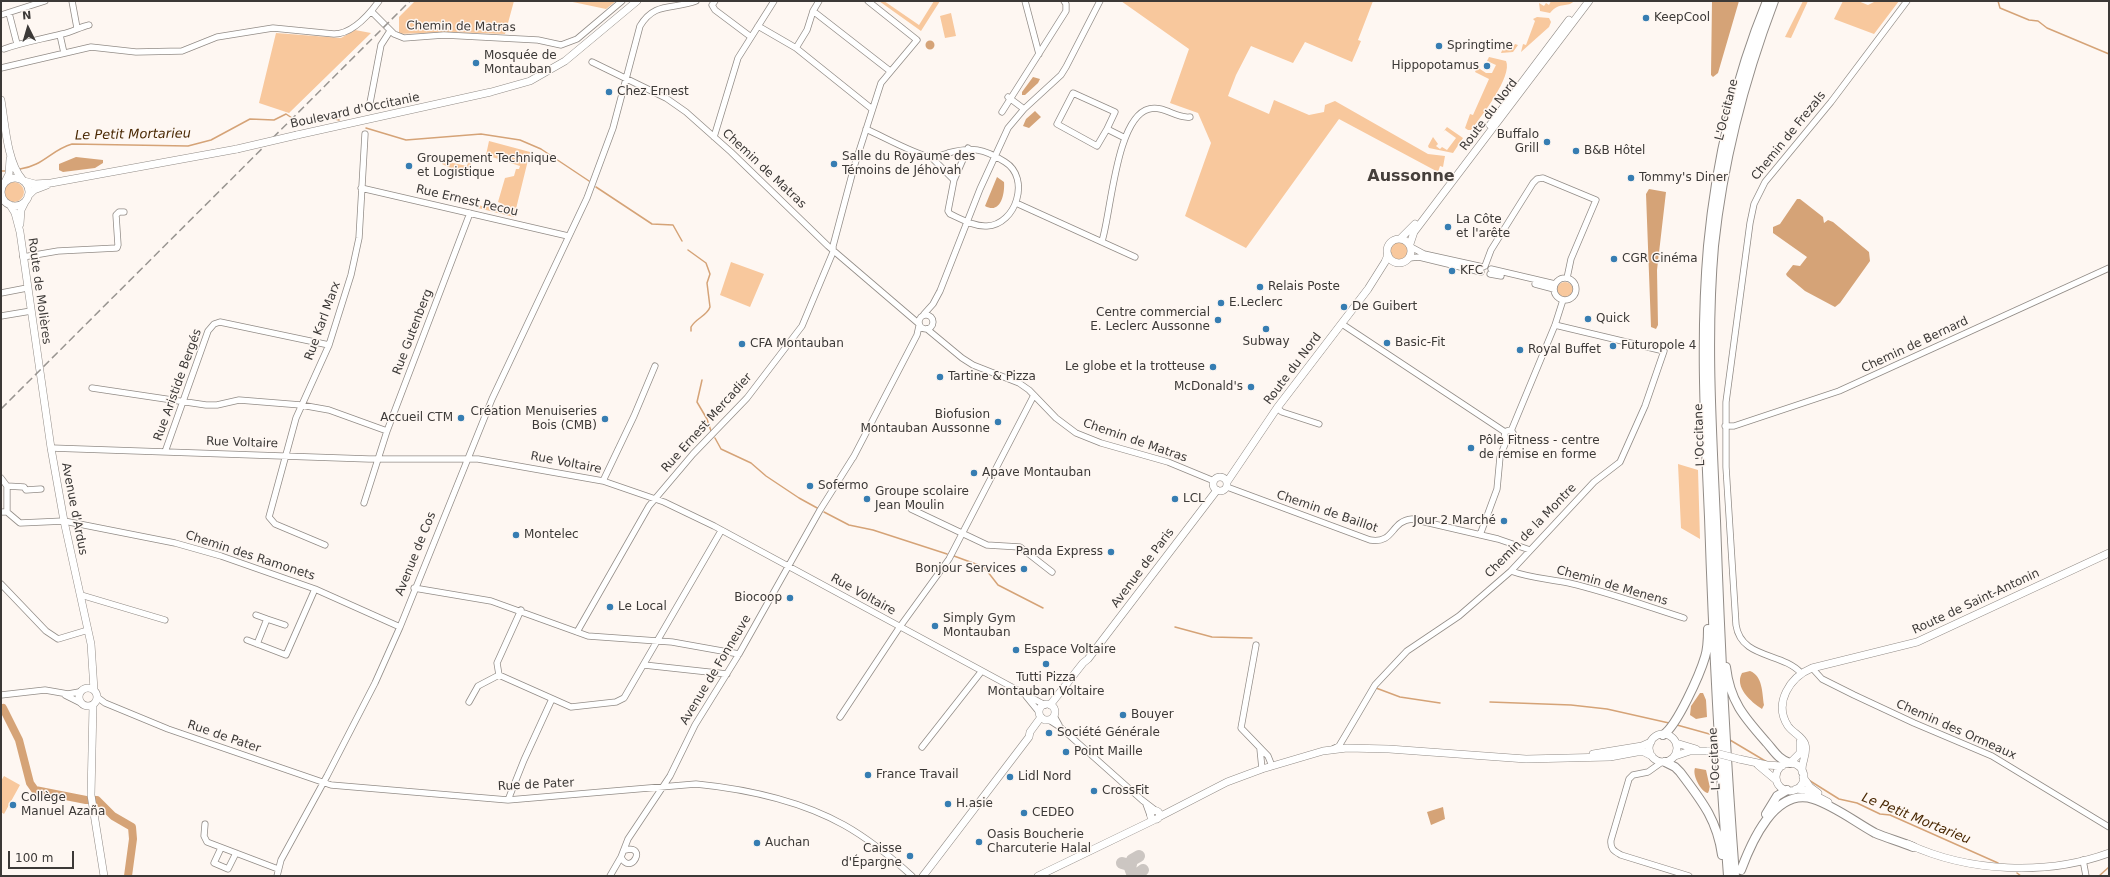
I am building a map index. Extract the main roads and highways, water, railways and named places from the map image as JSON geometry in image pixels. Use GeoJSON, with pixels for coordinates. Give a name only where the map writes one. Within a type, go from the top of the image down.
{"type":"FeatureCollection","features":[{"type":"Feature","properties":{"kind":"highway","name":"L'Occitane"},"geometry":{"type":"LineString","coordinates":[[1728,876],[1715,678],[1710,553],[1704,358],[1705,283],[1709,234],[1716,185],[1727,127],[1743,69],[1767,1]]}},
{"type":"Feature","properties":{"kind":"highway","name":"L'Occitane"},"geometry":{"type":"LineString","coordinates":[[1739,874],[1718,591],[1710,357],[1714,248],[1722,183],[1733,130],[1746,80],[1774,1]]}},
{"type":"Feature","properties":{"kind":"highway"},"geometry":{"type":"LineString","coordinates":[[1663,735],[1672,727],[1705,656],[1708,643],[1710,553]]}},
{"type":"Feature","properties":{"kind":"highway"},"geometry":{"type":"LineString","coordinates":[[1718,591],[1727,676],[1732,696],[1740,710],[1753,727],[1786,764]]}},
{"type":"Feature","properties":{"kind":"highway"},"geometry":{"type":"LineString","coordinates":[[1663,762],[1674,767],[1680,772],[1713,819],[1720,843],[1724,876]]}},
{"type":"Feature","properties":{"kind":"highway"},"geometry":{"type":"LineString","coordinates":[[1739,874],[1747,847],[1756,828],[1777,796],[1787,790]]}},
{"type":"Feature","properties":{"kind":"highway"},"geometry":{"type":"LineString","coordinates":[[1739,874],[1756,838],[1776,808],[1788,801],[1800,798],[1812,799],[1823,803],[1877,833],[1913,847]]}},
{"type":"Feature","properties":{"kind":"main road","name":"Boulevard d'Occitanie"},"geometry":{"type":"LineString","coordinates":[[27,199],[34,190],[51,183],[237,149],[491,92],[530,81],[566,61],[637,1]]}},
{"type":"Feature","properties":{"kind":"main road","name":"Route du Nord"},"geometry":{"type":"LineString","coordinates":[[1401,238],[1409,232],[1444,187],[1584,1]]}},
{"type":"Feature","properties":{"kind":"main road","name":"Route du Nord"},"geometry":{"type":"LineString","coordinates":[[1410,246],[1414,232],[1589,1]]}},
{"type":"Feature","properties":{"kind":"main road"},"geometry":{"type":"LineString","coordinates":[[1,100],[3,129],[10,153],[16,171],[28,186],[27,199],[19,205],[10,205],[2,199],[1,191],[9,174],[10,153]]}},
{"type":"Feature","properties":{"kind":"main road"},"geometry":{"type":"LineString","coordinates":[[3,184],[13,178],[23,180]]}},
{"type":"Feature","properties":{"kind":"main road","name":"Boulevard d'Occitanie"},"geometry":{"type":"LineString","coordinates":[[23,180],[51,183]]}},
{"type":"Feature","properties":{"kind":"main road","name":"Route de Molières"},"geometry":{"type":"LineString","coordinates":[[20,232],[21,210],[27,199]]}},
{"type":"Feature","properties":{"kind":"main road","name":"Route de Molières"},"geometry":{"type":"LineString","coordinates":[[10,205],[15,213],[20,232],[36,353]]}},
{"type":"Feature","properties":{"kind":"main road"},"geometry":{"type":"LineString","coordinates":[[1401,238],[1410,246],[1409,258],[1402,263],[1396,262],[1388,255],[1387,248],[1391,241],[1401,238]]}},
{"type":"Feature","properties":{"kind":"main road","name":"Route du Nord"},"geometry":{"type":"LineString","coordinates":[[1226,482],[1277,408],[1368,289],[1388,255]]}},
{"type":"Feature","properties":{"kind":"main road","name":"Route du Nord"},"geometry":{"type":"LineString","coordinates":[[1368,289],[1388,267],[1396,262]]}},
{"type":"Feature","properties":{"kind":"main road","name":"Avenue d'Ardus"},"geometry":{"type":"LineString","coordinates":[[36,353],[64,521],[88,630],[92,670],[90,689],[95,702]]}},
{"type":"Feature","properties":{"kind":"main road"},"geometry":{"type":"LineString","coordinates":[[1216,478],[1226,482],[1224,490],[1217,490],[1214,487],[1214,481],[1216,478]]}},
{"type":"Feature","properties":{"kind":"main road","name":"Avenue de Paris"},"geometry":{"type":"LineString","coordinates":[[923,876],[1029,737],[1034,734],[1047,713],[1086,665],[1088,659],[1217,490]]}},
{"type":"Feature","properties":{"kind":"main road","name":"Route de Saint-Antonin"},"geometry":{"type":"LineString","coordinates":[[1803,774],[1806,750],[1803,741],[1788,725],[1782,708],[1786,692],[1795,678],[1801,673],[1812,668],[1917,642],[2109,553]]}},
{"type":"Feature","properties":{"kind":"main road"},"geometry":{"type":"LineString","coordinates":[[90,689],[79,692],[82,704],[91,724]]}},
{"type":"Feature","properties":{"kind":"main road"},"geometry":{"type":"LineString","coordinates":[[82,704],[95,702],[91,724],[91,795],[104,876]]}},
{"type":"Feature","properties":{"kind":"main road"},"geometry":{"type":"LineString","coordinates":[[1572,757],[1636,747],[1651,742],[1656,737],[1663,735],[1671,737],[1676,743],[1677,747],[1674,756]]}},
{"type":"Feature","properties":{"kind":"main road","name":"Route de Saint-Antonin"},"geometry":{"type":"LineString","coordinates":[[1786,764],[1797,758],[1801,750],[1801,745],[1796,735]]}},
{"type":"Feature","properties":{"kind":"main road"},"geometry":{"type":"LineString","coordinates":[[1651,742],[1649,749],[1652,756]]}},
{"type":"Feature","properties":{"kind":"main road"},"geometry":{"type":"LineString","coordinates":[[1676,743],[1775,767],[1786,764],[1797,766],[1810,787],[1829,802]]}},
{"type":"Feature","properties":{"kind":"main road"},"geometry":{"type":"LineString","coordinates":[[1038,876],[1145,825],[1154,814],[1183,805],[1227,782],[1262,769],[1332,750],[1347,748],[1526,759],[1610,757],[1644,752],[1663,762],[1674,756],[1690,751],[1708,751]]}},
{"type":"Feature","properties":{"kind":"main road"},"geometry":{"type":"LineString","coordinates":[[1307,756],[1346,751],[1408,751]]}},
{"type":"Feature","properties":{"kind":"main road"},"geometry":{"type":"LineString","coordinates":[[1754,763],[1768,772],[1776,780],[1780,787],[1787,790],[1805,790],[1913,847],[1946,858],[1997,866],[2047,866],[2083,860],[2109,853]]}},
{"type":"Feature","properties":{"kind":"main road"},"geometry":{"type":"LineString","coordinates":[[1776,780],[1777,772],[1786,764]]}},
{"type":"Feature","properties":{"kind":"main road"},"geometry":{"type":"LineString","coordinates":[[1796,789],[1800,786],[1803,774]]}},
{"type":"Feature","properties":{"kind":"waterway"},"geometry":{"type":"LineString","coordinates":[[1998,1],[2000,8],[2029,20],[2038,21],[2047,28],[2109,54]]}},
{"type":"Feature","properties":{"kind":"waterway","name":"Le Petit Mortarieu"},"geometry":{"type":"LineString","coordinates":[[20,169],[35,165],[58,150],[72,144],[188,146],[211,140],[250,119],[274,120],[286,114],[301,124],[331,118],[339,120]]}},
{"type":"Feature","properties":{"kind":"waterway","name":"Le Petit Mortarieu"},"geometry":{"type":"LineString","coordinates":[[366,128],[406,140],[481,134],[520,140],[541,149],[589,181]]}},
{"type":"Feature","properties":{"kind":"waterway","name":"Le Petit Mortarieu"},"geometry":{"type":"LineString","coordinates":[[596,187],[652,224],[673,225],[682,241]]}},
{"type":"Feature","properties":{"kind":"waterway","name":"Le Petit Mortarieu"},"geometry":{"type":"LineString","coordinates":[[688,250],[706,263],[710,274],[707,283],[710,307],[709,310],[693,324],[691,331]]}},
{"type":"Feature","properties":{"kind":"waterway","name":"Le Petit Mortarieu"},"geometry":{"type":"LineString","coordinates":[[702,380],[697,402],[707,419],[711,431]]}},
{"type":"Feature","properties":{"kind":"waterway","name":"Le Petit Mortarieu"},"geometry":{"type":"LineString","coordinates":[[715,438],[721,449],[751,463],[766,476],[799,498],[819,509]]}},
{"type":"Feature","properties":{"kind":"waterway","name":"Le Petit Mortarieu"},"geometry":{"type":"LineString","coordinates":[[824,512],[849,525],[873,530],[947,554]]}},
{"type":"Feature","properties":{"kind":"waterway","name":"Le Petit Mortarieu"},"geometry":{"type":"LineString","coordinates":[[954,556],[984,567],[998,585],[1043,608]]}},
{"type":"Feature","properties":{"kind":"waterway","name":"Le Petit Mortarieu"},"geometry":{"type":"LineString","coordinates":[[1175,627],[1212,637],[1252,638]]}},
{"type":"Feature","properties":{"kind":"waterway","name":"Le Petit Mortarieu"},"geometry":{"type":"LineString","coordinates":[[1376,688],[1400,697],[1440,703]]}},
{"type":"Feature","properties":{"kind":"waterway","name":"Le Petit Mortarieu"},"geometry":{"type":"LineString","coordinates":[[1490,702],[1571,705],[1607,709],[1669,723]]}},
{"type":"Feature","properties":{"kind":"waterway"},"geometry":{"type":"LineString","coordinates":[[3,708],[19,740],[30,783],[35,790],[86,800],[97,800],[113,816],[132,827],[133,839],[128,876]]}},
{"type":"Feature","properties":{"kind":"waterway","name":"Le Petit Mortarieu"},"geometry":{"type":"LineString","coordinates":[[1677,725],[1713,735]]}},
{"type":"Feature","properties":{"kind":"waterway","name":"Le Petit Mortarieu"},"geometry":{"type":"LineString","coordinates":[[1730,740],[1767,762]]}},
{"type":"Feature","properties":{"kind":"waterway","name":"Le Petit Mortarieu"},"geometry":{"type":"LineString","coordinates":[[1807,779],[1839,799],[1857,803],[1880,814],[1890,815],[1998,863]]}},
{"type":"Feature","properties":{"kind":"waterway","name":"Le Petit Mortarieu"},"geometry":{"type":"LineString","coordinates":[[2099,876],[2109,867]]}},
{"type":"Feature","properties":{"kind":"waterway","name":"Le Petit Mortarieu"},"geometry":{"type":"LineString","coordinates":[[2017,873],[2021,876]]}},
{"type":"Feature","properties":{"kind":"railway"},"geometry":{"type":"LineString","coordinates":[[1,409],[410,1]]}},
{"type":"Feature","properties":{"kind":"place","name":"KeepCool"},"geometry":{"type":"Point","coordinates":[1646,18]}},
{"type":"Feature","properties":{"kind":"place","name":"Springtime"},"geometry":{"type":"Point","coordinates":[1439,46]}},
{"type":"Feature","properties":{"kind":"place","name":"Mosquée de Montauban"},"geometry":{"type":"Point","coordinates":[476,63]}},
{"type":"Feature","properties":{"kind":"place","name":"Hippopotamus"},"geometry":{"type":"Point","coordinates":[1487,66]}},
{"type":"Feature","properties":{"kind":"place","name":"Chez Ernest"},"geometry":{"type":"Point","coordinates":[609,92]}},
{"type":"Feature","properties":{"kind":"place","name":"Buffalo Grill"},"geometry":{"type":"Point","coordinates":[1547,142]}},
{"type":"Feature","properties":{"kind":"place","name":"B&B Hôtel"},"geometry":{"type":"Point","coordinates":[1576,151]}},
{"type":"Feature","properties":{"kind":"place","name":"Salle du Royaume des Témoins de Jéhovah"},"geometry":{"type":"Point","coordinates":[834,164]}},
{"type":"Feature","properties":{"kind":"place","name":"Groupement Technique et Logistique"},"geometry":{"type":"Point","coordinates":[409,166]}},
{"type":"Feature","properties":{"kind":"place","name":"Tommy's Diner"},"geometry":{"type":"Point","coordinates":[1631,178]}},
{"type":"Feature","properties":{"kind":"place","name":"La Côte et l'arête"},"geometry":{"type":"Point","coordinates":[1448,227]}},
{"type":"Feature","properties":{"kind":"place","name":"CGR Cinéma"},"geometry":{"type":"Point","coordinates":[1614,259]}},
{"type":"Feature","properties":{"kind":"place","name":"KFC"},"geometry":{"type":"Point","coordinates":[1452,271]}},
{"type":"Feature","properties":{"kind":"place","name":"Relais Poste"},"geometry":{"type":"Point","coordinates":[1260,287]}},
{"type":"Feature","properties":{"kind":"place","name":"E.Leclerc"},"geometry":{"type":"Point","coordinates":[1221,303]}},
{"type":"Feature","properties":{"kind":"place","name":"De Guibert"},"geometry":{"type":"Point","coordinates":[1344,307]}},
{"type":"Feature","properties":{"kind":"place","name":"Quick"},"geometry":{"type":"Point","coordinates":[1588,319]}},
{"type":"Feature","properties":{"kind":"place","name":"Centre commercial E. Leclerc Aussonne"},"geometry":{"type":"Point","coordinates":[1218,320]}},
{"type":"Feature","properties":{"kind":"place","name":"Subway"},"geometry":{"type":"Point","coordinates":[1266,329]}},
{"type":"Feature","properties":{"kind":"place","name":"Basic-Fit"},"geometry":{"type":"Point","coordinates":[1387,343]}},
{"type":"Feature","properties":{"kind":"place","name":"CFA Montauban"},"geometry":{"type":"Point","coordinates":[742,344]}},
{"type":"Feature","properties":{"kind":"place","name":"Futuropole 4"},"geometry":{"type":"Point","coordinates":[1613,346]}},
{"type":"Feature","properties":{"kind":"place","name":"Royal Buffet"},"geometry":{"type":"Point","coordinates":[1520,350]}},
{"type":"Feature","properties":{"kind":"place","name":"Le globe et la trotteuse"},"geometry":{"type":"Point","coordinates":[1213,367]}},
{"type":"Feature","properties":{"kind":"place","name":"Tartine & Pizza"},"geometry":{"type":"Point","coordinates":[940,377]}},
{"type":"Feature","properties":{"kind":"place","name":"McDonald's"},"geometry":{"type":"Point","coordinates":[1251,387]}},
{"type":"Feature","properties":{"kind":"place","name":"Accueil CTM"},"geometry":{"type":"Point","coordinates":[461,418]}},
{"type":"Feature","properties":{"kind":"place","name":"Création Menuiseries Bois (CMB)"},"geometry":{"type":"Point","coordinates":[605,419]}},
{"type":"Feature","properties":{"kind":"place","name":"Biofusion Montauban Aussonne"},"geometry":{"type":"Point","coordinates":[998,422]}},
{"type":"Feature","properties":{"kind":"place","name":"Pôle Fitness - centre de remise en forme"},"geometry":{"type":"Point","coordinates":[1471,448]}},
{"type":"Feature","properties":{"kind":"place","name":"Apave Montauban"},"geometry":{"type":"Point","coordinates":[974,473]}},
{"type":"Feature","properties":{"kind":"place","name":"Sofermo"},"geometry":{"type":"Point","coordinates":[810,486]}},
{"type":"Feature","properties":{"kind":"place","name":"Groupe scolaire Jean Moulin"},"geometry":{"type":"Point","coordinates":[867,499]}},
{"type":"Feature","properties":{"kind":"place","name":"LCL"},"geometry":{"type":"Point","coordinates":[1175,499]}},
{"type":"Feature","properties":{"kind":"place","name":"Jour 2 Marché"},"geometry":{"type":"Point","coordinates":[1504,521]}},
{"type":"Feature","properties":{"kind":"place","name":"Montelec"},"geometry":{"type":"Point","coordinates":[516,535]}},
{"type":"Feature","properties":{"kind":"place","name":"Panda Express"},"geometry":{"type":"Point","coordinates":[1111,552]}},
{"type":"Feature","properties":{"kind":"place","name":"Bonjour Services"},"geometry":{"type":"Point","coordinates":[1024,569]}},
{"type":"Feature","properties":{"kind":"place","name":"Biocoop"},"geometry":{"type":"Point","coordinates":[790,598]}},
{"type":"Feature","properties":{"kind":"place","name":"Le Local"},"geometry":{"type":"Point","coordinates":[610,607]}},
{"type":"Feature","properties":{"kind":"place","name":"Simply Gym Montauban"},"geometry":{"type":"Point","coordinates":[935,626]}},
{"type":"Feature","properties":{"kind":"place","name":"Espace Voltaire"},"geometry":{"type":"Point","coordinates":[1016,650]}},
{"type":"Feature","properties":{"kind":"place","name":"Tutti Pizza Montauban Voltaire"},"geometry":{"type":"Point","coordinates":[1046,664]}},
{"type":"Feature","properties":{"kind":"place","name":"Bouyer"},"geometry":{"type":"Point","coordinates":[1123,715]}},
{"type":"Feature","properties":{"kind":"place","name":"Société Générale"},"geometry":{"type":"Point","coordinates":[1049,733]}},
{"type":"Feature","properties":{"kind":"place","name":"Point Maille"},"geometry":{"type":"Point","coordinates":[1066,752]}},
{"type":"Feature","properties":{"kind":"place","name":"France Travail"},"geometry":{"type":"Point","coordinates":[868,775]}},
{"type":"Feature","properties":{"kind":"place","name":"Lidl Nord"},"geometry":{"type":"Point","coordinates":[1010,777]}},
{"type":"Feature","properties":{"kind":"place","name":"CrossFit"},"geometry":{"type":"Point","coordinates":[1094,791]}},
{"type":"Feature","properties":{"kind":"place","name":"H.asie"},"geometry":{"type":"Point","coordinates":[948,804]}},
{"type":"Feature","properties":{"kind":"place","name":"Collège Manuel Azaña"},"geometry":{"type":"Point","coordinates":[13,805]}},
{"type":"Feature","properties":{"kind":"place","name":"CEDEO"},"geometry":{"type":"Point","coordinates":[1024,813]}},
{"type":"Feature","properties":{"kind":"place","name":"Oasis Boucherie Charcuterie Halal"},"geometry":{"type":"Point","coordinates":[979,842]}},
{"type":"Feature","properties":{"kind":"place","name":"Auchan"},"geometry":{"type":"Point","coordinates":[757,843]}},
{"type":"Feature","properties":{"kind":"place","name":"Caisse d'Épargne"},"geometry":{"type":"Point","coordinates":[910,856]}},
{"type":"Feature","properties":{"kind":"district","name":"Aussonne"},"geometry":{"type":"Point","coordinates":[1411,177]}}]}
